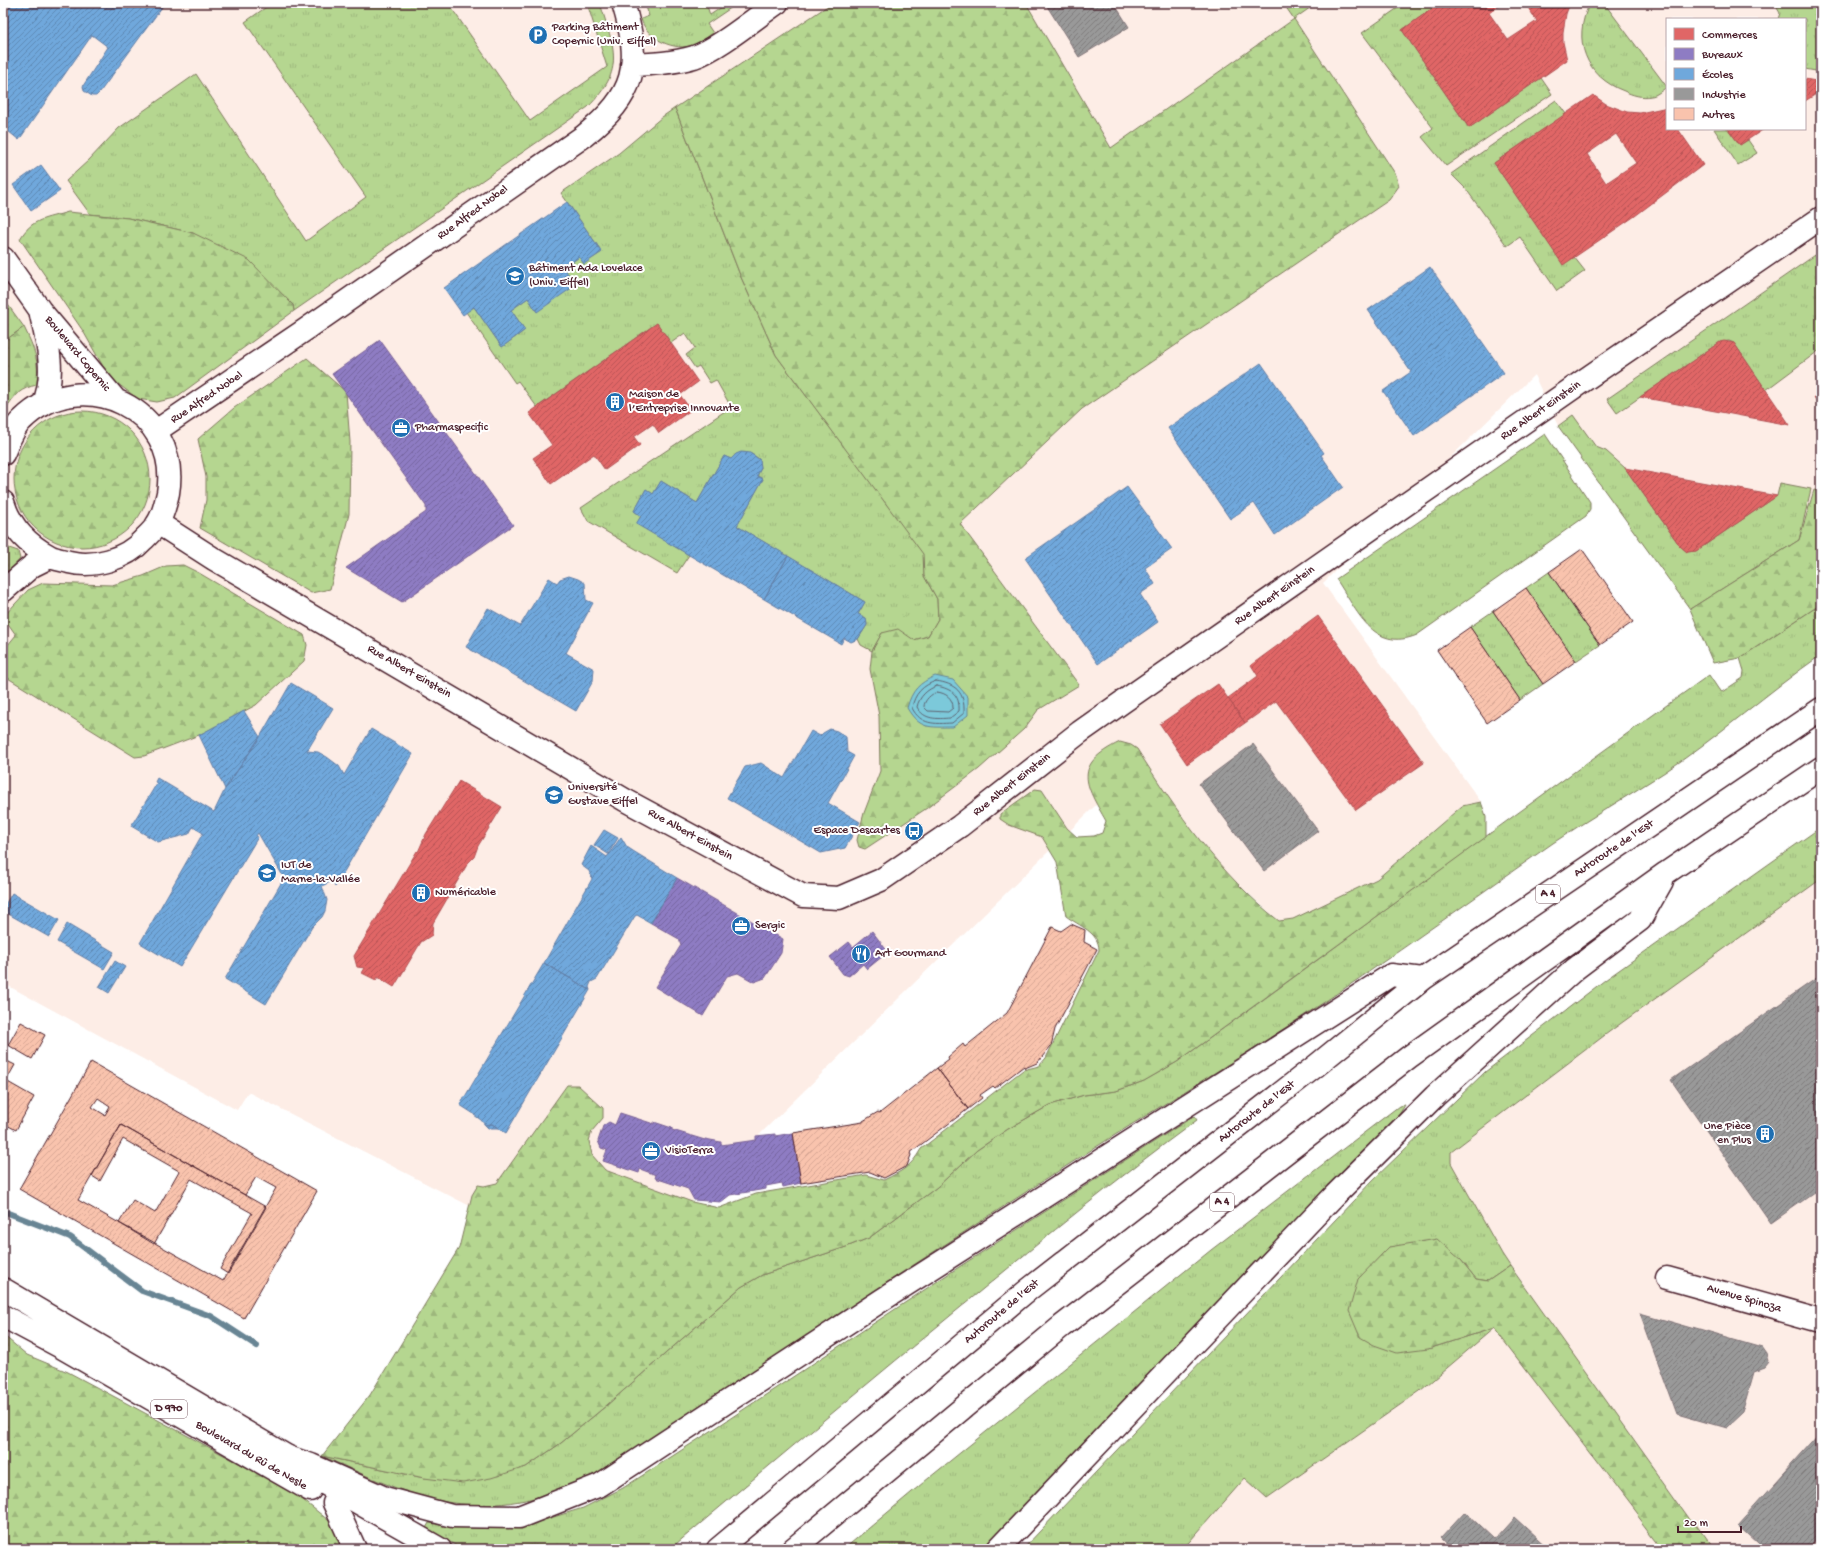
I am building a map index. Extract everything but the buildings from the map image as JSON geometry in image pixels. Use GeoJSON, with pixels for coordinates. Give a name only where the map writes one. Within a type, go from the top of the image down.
{"type":"FeatureCollection","features":[{"type":"Feature","properties":{"kind":"main road","name":"Rue Alfred Nobel"},"geometry":{"type":"LineString","coordinates":[[156,432],[299,335],[584,136],[616,107],[627,89],[634,45],[623,3]]}},
{"type":"Feature","properties":{"kind":"main road"},"geometry":{"type":"LineString","coordinates":[[632,65],[656,64],[695,56],[716,45],[777,3]]}},
{"type":"Feature","properties":{"kind":"main road","name":"Rue Albert Einstein"},"geometry":{"type":"LineString","coordinates":[[158,523],[221,562],[676,828],[803,896],[839,898],[881,880],[916,857],[960,826],[1080,732],[1583,381],[1821,218]]}},
{"type":"Feature","properties":{"kind":"main road","name":"Boulevard Copernic"},"geometry":{"type":"LineString","coordinates":[[3,258],[40,310],[114,398]]}},
{"type":"Feature","properties":{"kind":"main road","name":"Boulevard Copernic"},"geometry":{"type":"LineString","coordinates":[[40,310],[50,351],[49,387],[44,405]]}},
{"type":"Feature","properties":{"kind":"main road"},"geometry":{"type":"LineString","coordinates":[[3,454],[10,439],[12,421],[66,396],[90,394],[114,398],[138,411],[156,432],[167,453],[171,477],[166,500],[158,523],[138,546],[110,561],[79,564],[50,557],[26,541],[5,517]]}},
{"type":"Feature","properties":{"kind":"main road"},"geometry":{"type":"LineString","coordinates":[[3,591],[32,566],[50,557]]}},
{"type":"Feature","properties":{"kind":"main road","name":"Autoroute de l’Est"},"geometry":{"type":"LineString","coordinates":[[718,1549],[1028,1290],[1317,1065],[1423,979],[1821,709]]}},
{"type":"Feature","properties":{"kind":"main road","name":"A 4"},"geometry":{"type":"LineString","coordinates":[[794,1549],[1062,1326],[1409,1057],[1666,873],[1821,768]]}},
{"type":"Feature","properties":{"kind":"main road"},"geometry":{"type":"LineString","coordinates":[[998,1549],[1335,1195],[1435,1096],[1575,969],[1640,920],[1666,873]]}},
{"type":"Feature","properties":{"kind":"main road"},"geometry":{"type":"LineString","coordinates":[[288,1458],[311,1465],[385,1498],[452,1516],[519,1517],[600,1485],[882,1300],[1391,975],[1423,979]]}},
{"type":"Feature","properties":{"kind":"main road","name":"Avenue Spinoza"},"geometry":{"type":"LineString","coordinates":[[1667,1278],[1821,1321]]}},
{"type":"Feature","properties":{"kind":"main road","name":"D 970"},"geometry":{"type":"LineString","coordinates":[[3,1289],[288,1458],[306,1473],[440,1549]]}},
{"type":"Feature","properties":{"kind":"main road","name":"Boulevard du Rû de Nesle"},"geometry":{"type":"LineString","coordinates":[[3,1316],[416,1549]]}},
{"type":"Feature","properties":{"kind":"main road"},"geometry":{"type":"LineString","coordinates":[[334,1503],[355,1549]]}},
{"type":"Feature","properties":{"kind":"shaded area","name":"Université Gustave Eiffel"},"geometry":{"type":"Polygon","coordinates":[[[3,3],[1821,3],[1821,554],[1703,602],[1690,609],[1558,426],[1534,375],[1323,583],[1481,802],[1462,806],[1377,879],[1293,919],[1279,921],[1227,874],[1177,811],[1143,759],[612,1279],[248,1092],[237,1110],[3,983],[3,3]]]}},
{"type":"Feature","properties":{"kind":"shaded area"},"geometry":{"type":"Polygon","coordinates":[[[1821,879],[1821,1549],[1712,1549],[1502,1254],[1451,1163],[1451,1152],[1609,1032],[1821,879]]]}},
{"type":"Feature","properties":{"kind":"shaded area"},"geometry":{"type":"Polygon","coordinates":[[[1494,1328],[1663,1549],[1183,1549],[1245,1478],[1267,1498],[1420,1391],[1494,1328]]]}},
{"type":"Feature","properties":{"kind":"green space"},"geometry":{"type":"Polygon","coordinates":[[[272,3],[448,3],[530,121],[607,67],[587,3],[600,3],[612,46],[614,58],[612,70],[608,81],[600,94],[588,107],[294,311],[293,305],[280,293],[193,233],[128,218],[90,214],[66,181],[89,160],[119,128],[196,74],[306,241],[366,197],[245,22],[272,3]]]}},
{"type":"Feature","properties":{"kind":"green space"},"geometry":{"type":"Polygon","coordinates":[[[645,3],[706,3],[710,15],[728,3],[738,3],[707,24],[713,33],[695,45],[679,47],[662,42],[655,38],[644,26],[641,19],[649,16],[645,3]]]}},
{"type":"Feature","properties":{"kind":"green space"},"geometry":{"type":"Polygon","coordinates":[[[832,3],[1026,3],[1111,148],[1294,19],[1396,175],[1399,186],[1389,200],[1082,409],[960,524],[1079,685],[1038,710],[1024,729],[979,769],[927,808],[865,849],[859,847],[857,840],[864,813],[880,771],[879,716],[870,669],[872,651],[882,633],[898,629],[914,640],[928,636],[938,619],[937,599],[924,576],[923,554],[776,355],[740,275],[675,108],[832,3]]]}},
{"type":"Feature","properties":{"kind":"green space"},"geometry":{"type":"Polygon","coordinates":[[[1283,3],[1317,3],[1294,19],[1283,3]]]}},
{"type":"Feature","properties":{"kind":"green space"},"geometry":{"type":"Polygon","coordinates":[[[1405,3],[1440,3],[1402,30],[1469,128],[1541,78],[1552,94],[1446,166],[1422,137],[1433,128],[1362,33],[1405,3]]]}},
{"type":"Feature","properties":{"kind":"green space"},"geometry":{"type":"Polygon","coordinates":[[[1590,3],[1604,3],[1666,86],[1666,88],[1653,96],[1641,96],[1630,94],[1611,85],[1600,77],[1586,56],[1582,43],[1584,17],[1590,3]]]}},
{"type":"Feature","properties":{"kind":"green space"},"geometry":{"type":"Polygon","coordinates":[[[1774,3],[1820,3],[1821,72],[1806,69],[1806,18],[1778,18],[1780,13],[1774,3]]]}},
{"type":"Feature","properties":{"kind":"green space"},"geometry":{"type":"Polygon","coordinates":[[[1556,100],[1566,114],[1494,163],[1563,264],[1574,257],[1585,271],[1557,291],[1520,237],[1507,246],[1466,189],[1451,174],[1556,100]]]}},
{"type":"Feature","properties":{"kind":"green space"},"geometry":{"type":"Polygon","coordinates":[[[675,108],[740,275],[776,355],[924,554],[924,576],[937,599],[938,619],[928,636],[914,640],[882,633],[872,651],[861,645],[858,639],[867,625],[866,618],[858,614],[865,602],[737,526],[763,479],[757,476],[761,468],[760,460],[749,453],[745,452],[738,454],[731,459],[724,456],[697,503],[661,481],[653,494],[646,489],[634,511],[641,516],[637,524],[689,555],[677,573],[588,521],[581,508],[731,407],[716,380],[710,383],[699,366],[695,368],[686,355],[695,348],[685,333],[671,343],[657,323],[537,407],[518,381],[515,383],[466,312],[474,307],[502,347],[525,330],[511,310],[528,298],[537,312],[564,268],[579,257],[584,264],[602,252],[561,193],[619,153],[675,108]]]}},
{"type":"Feature","properties":{"kind":"green space"},"geometry":{"type":"Polygon","coordinates":[[[1715,130],[1729,130],[1740,145],[1748,140],[1757,153],[1738,165],[1715,130]]]}},
{"type":"Feature","properties":{"kind":"green space"},"geometry":{"type":"Polygon","coordinates":[[[68,212],[128,218],[193,233],[249,260],[293,305],[294,311],[175,398],[157,402],[138,399],[109,377],[83,331],[20,239],[29,227],[40,220],[68,212]]]}},
{"type":"Feature","properties":{"kind":"green space"},"geometry":{"type":"Polygon","coordinates":[[[1821,251],[1821,349],[1766,390],[1734,343],[1729,341],[1720,342],[1617,413],[1607,399],[1821,251]]]}},
{"type":"Feature","properties":{"kind":"green space"},"geometry":{"type":"Polygon","coordinates":[[[3,298],[24,327],[3,342],[3,298]]]}},
{"type":"Feature","properties":{"kind":"green space"},"geometry":{"type":"Polygon","coordinates":[[[24,327],[31,342],[37,362],[37,385],[22,390],[12,400],[6,409],[3,409],[3,342],[24,327]]]}},
{"type":"Feature","properties":{"kind":"green space"},"geometry":{"type":"Polygon","coordinates":[[[307,358],[346,392],[350,442],[349,514],[330,589],[311,593],[200,528],[206,500],[206,477],[198,439],[234,408],[307,358]]]}},
{"type":"Feature","properties":{"kind":"green space"},"geometry":{"type":"Polygon","coordinates":[[[82,411],[108,416],[130,431],[145,453],[150,479],[145,505],[130,527],[108,542],[82,547],[56,542],[34,527],[19,505],[14,479],[19,453],[34,431],[56,416],[82,411]]]}},
{"type":"Feature","properties":{"kind":"green space"},"geometry":{"type":"Polygon","coordinates":[[[1573,415],[1596,447],[1606,451],[1625,468],[1680,546],[1687,552],[1696,551],[1777,496],[1780,483],[1811,489],[1799,540],[1690,609],[1558,426],[1573,415]]]}},
{"type":"Feature","properties":{"kind":"green space"},"geometry":{"type":"Polygon","coordinates":[[[1545,434],[1590,502],[1590,509],[1586,516],[1417,635],[1402,639],[1389,638],[1378,633],[1368,625],[1359,615],[1336,579],[1545,434]]]}},
{"type":"Feature","properties":{"kind":"green space"},"geometry":{"type":"Polygon","coordinates":[[[1814,490],[1821,492],[1821,604],[1740,658],[1713,663],[1690,609],[1799,540],[1814,490]]]}},
{"type":"Feature","properties":{"kind":"green space"},"geometry":{"type":"Polygon","coordinates":[[[9,548],[18,551],[20,559],[3,578],[3,551],[9,548]]]}},
{"type":"Feature","properties":{"kind":"green space"},"geometry":{"type":"Polygon","coordinates":[[[183,565],[304,635],[307,645],[304,661],[256,705],[199,735],[144,756],[135,757],[3,675],[3,651],[16,635],[9,625],[3,621],[3,617],[28,590],[43,583],[112,585],[143,576],[166,566],[183,565]]]}},
{"type":"Feature","properties":{"kind":"green space"},"geometry":{"type":"Polygon","coordinates":[[[1549,572],[1600,645],[1576,661],[1526,588],[1549,572]]]}},
{"type":"Feature","properties":{"kind":"green space"},"geometry":{"type":"Polygon","coordinates":[[[1821,604],[1821,655],[1685,758],[1553,843],[1401,950],[1285,1028],[961,1234],[836,1316],[647,1446],[606,1470],[564,1489],[542,1496],[510,1503],[481,1505],[454,1503],[428,1498],[377,1480],[322,1456],[424,1478],[526,1467],[561,1443],[607,1405],[741,1287],[762,1275],[869,1238],[937,1187],[977,1150],[1008,1129],[1050,1105],[1084,1095],[1116,1091],[1144,1081],[1177,1062],[1709,675],[1722,692],[1743,678],[1744,671],[1740,658],[1821,604]]]}},
{"type":"Feature","properties":{"kind":"green space"},"geometry":{"type":"Polygon","coordinates":[[[1493,611],[1543,684],[1520,700],[1470,627],[1493,611]]]}},
{"type":"Feature","properties":{"kind":"green space"},"geometry":{"type":"Polygon","coordinates":[[[1120,742],[1131,745],[1137,749],[1184,819],[1218,863],[1257,903],[1279,921],[1293,919],[1377,879],[1462,806],[1481,802],[1486,816],[1486,837],[1177,1062],[1144,1081],[1116,1091],[1084,1095],[1050,1105],[1008,1129],[977,1150],[937,1187],[869,1238],[762,1275],[741,1287],[607,1405],[561,1443],[526,1467],[491,1478],[463,1483],[424,1478],[322,1456],[370,1395],[459,1248],[472,1195],[478,1185],[484,1186],[497,1183],[567,1085],[578,1085],[603,1108],[603,1118],[592,1131],[589,1141],[592,1155],[605,1170],[692,1202],[719,1208],[756,1194],[866,1175],[884,1180],[906,1168],[914,1160],[921,1149],[1023,1070],[1039,1066],[1046,1058],[1099,950],[1096,938],[1066,916],[1057,862],[1042,837],[1009,825],[1000,819],[1000,814],[1035,789],[1042,790],[1067,828],[1077,837],[1094,836],[1102,833],[1106,821],[1093,796],[1087,776],[1089,767],[1095,759],[1105,750],[1120,742]]]}},
{"type":"Feature","properties":{"kind":"green space"},"geometry":{"type":"Polygon","coordinates":[[[1821,827],[1821,879],[1609,1032],[1451,1152],[1451,1163],[1510,1266],[1488,1281],[1476,1279],[1461,1260],[1389,1247],[1375,1262],[1428,1349],[1494,1328],[1420,1391],[1267,1498],[1245,1478],[1183,1549],[1023,1549],[1373,1180],[1485,1072],[1605,980],[1821,827]]]}},
{"type":"Feature","properties":{"kind":"green space"},"geometry":{"type":"Polygon","coordinates":[[[1405,1105],[1397,1118],[1343,1170],[984,1549],[844,1549],[924,1482],[1211,1250],[1399,1106],[1405,1105]]]}},
{"type":"Feature","properties":{"kind":"green space"},"geometry":{"type":"Polygon","coordinates":[[[1194,1116],[1197,1120],[1111,1185],[1055,1230],[670,1549],[462,1549],[426,1528],[429,1523],[473,1528],[494,1528],[534,1523],[583,1508],[623,1488],[959,1267],[1194,1116]]]}},
{"type":"Feature","properties":{"kind":"green space"},"geometry":{"type":"Polygon","coordinates":[[[1437,1239],[1461,1260],[1476,1279],[1488,1281],[1510,1266],[1712,1549],[1663,1549],[1494,1328],[1428,1349],[1397,1353],[1374,1345],[1360,1337],[1349,1311],[1358,1279],[1389,1247],[1437,1239]]]}},
{"type":"Feature","properties":{"kind":"green space"},"geometry":{"type":"Polygon","coordinates":[[[3,1335],[27,1355],[68,1372],[293,1492],[338,1528],[343,1549],[3,1549],[3,1335]]]}},
{"type":"Feature","properties":{"kind":"water"},"geometry":{"type":"Polygon","coordinates":[[[935,676],[953,680],[968,697],[968,715],[953,727],[932,727],[921,724],[907,708],[911,696],[920,684],[935,676]]]}},
{"type":"Feature","properties":{"kind":"waterway"},"geometry":{"type":"LineString","coordinates":[[3,1211],[70,1237],[142,1291],[211,1316],[257,1346]]}},
{"type":"Feature","properties":{"kind":"place","name":"Parking Bâtiment Copernic (Univ. Eiffel)"},"geometry":{"type":"Point","coordinates":[538,35]}},
{"type":"Feature","properties":{"kind":"place","name":"Bâtiment Ada Lovelace (Univ. Eiffel)"},"geometry":{"type":"Point","coordinates":[515,276]}},
{"type":"Feature","properties":{"kind":"place","name":"Maison de l’Entreprise Innovante"},"geometry":{"type":"Point","coordinates":[615,402]}},
{"type":"Feature","properties":{"kind":"place","name":"Pharmaspecific"},"geometry":{"type":"Point","coordinates":[401,428]}},
{"type":"Feature","properties":{"kind":"place","name":"Université Gustave Eiffel"},"geometry":{"type":"Point","coordinates":[554,795]}},
{"type":"Feature","properties":{"kind":"place","name":"Espace Descartes"},"geometry":{"type":"Point","coordinates":[914,831]}},
{"type":"Feature","properties":{"kind":"place","name":"IUT de Marne-la-Vallée"},"geometry":{"type":"Point","coordinates":[267,873]}},
{"type":"Feature","properties":{"kind":"place","name":"Numéricable"},"geometry":{"type":"Point","coordinates":[421,893]}},
{"type":"Feature","properties":{"kind":"place","name":"Sergic"},"geometry":{"type":"Point","coordinates":[741,926]}},
{"type":"Feature","properties":{"kind":"place","name":"Art Gourmand"},"geometry":{"type":"Point","coordinates":[861,954]}},
{"type":"Feature","properties":{"kind":"place","name":"Une Pièce en Plus"},"geometry":{"type":"Point","coordinates":[1765,1134]}},
{"type":"Feature","properties":{"kind":"place","name":"VisioTerra"},"geometry":{"type":"Point","coordinates":[651,1151]}}]}
